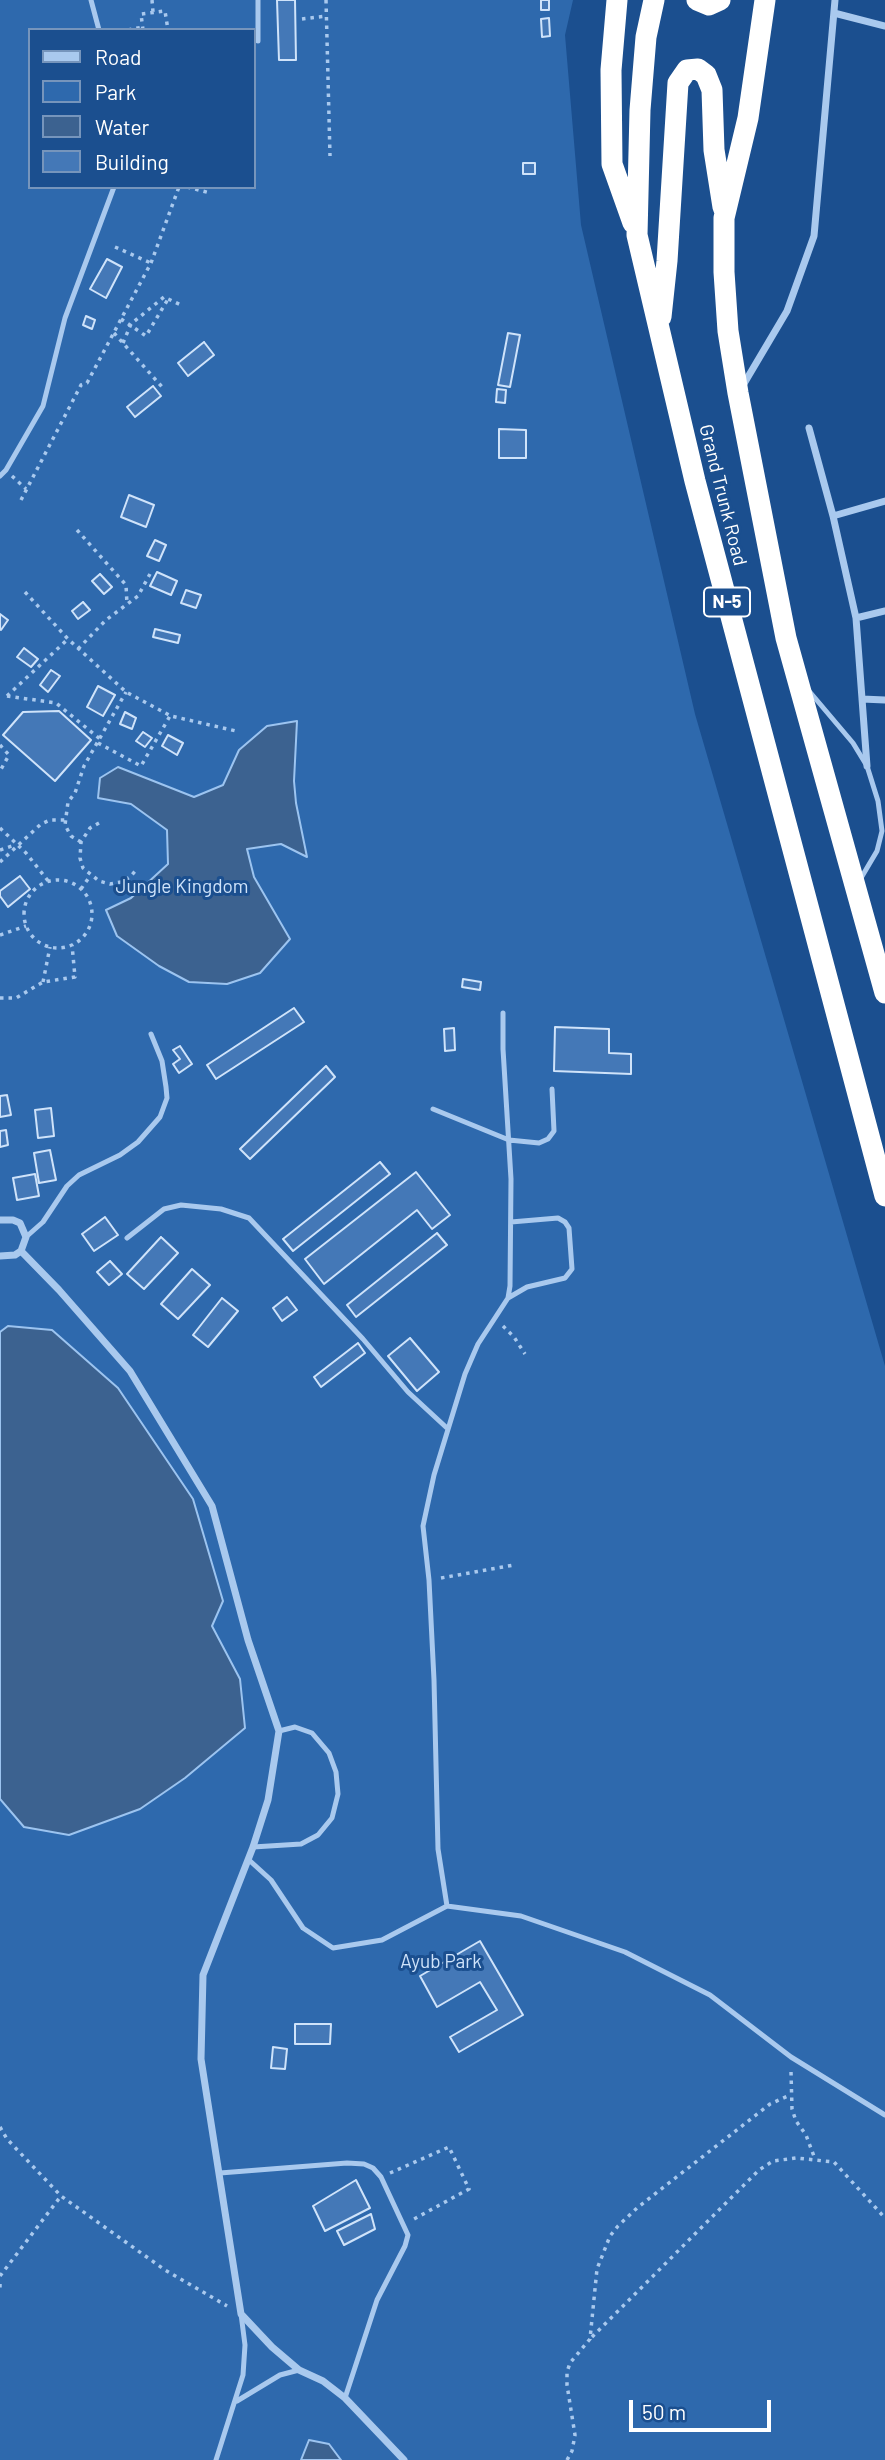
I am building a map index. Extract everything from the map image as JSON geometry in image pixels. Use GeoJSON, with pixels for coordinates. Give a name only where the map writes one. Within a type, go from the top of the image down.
{"type":"FeatureCollection","features":[{"type":"Feature","properties":{"kind":"highway"},"geometry":{"type":"LineString","coordinates":[[617,0],[611,70],[612,164],[637,234]]}},
{"type":"Feature","properties":{"kind":"highway","name":"Grand Trunk Road"},"geometry":{"type":"LineString","coordinates":[[654,0],[646,37],[640,110],[637,234],[698,494],[885,1196]]}},
{"type":"Feature","properties":{"kind":"highway"},"geometry":{"type":"LineString","coordinates":[[697,0],[709,5],[720,0]]}},
{"type":"Feature","properties":{"kind":"highway","name":"Grand Trunk Road"},"geometry":{"type":"LineString","coordinates":[[765,0],[748,118],[724,218],[726,307],[738,393],[786,638],[885,993]]}},
{"type":"Feature","properties":{"kind":"highway"},"geometry":{"type":"LineString","coordinates":[[659,333],[667,261],[678,83],[687,70],[698,69],[706,75],[712,90],[714,150],[724,218]]}},
{"type":"Feature","properties":{"kind":"street"},"geometry":{"type":"LineString","coordinates":[[738,393],[787,311],[814,236],[835,0]]}},
{"type":"Feature","properties":{"kind":"street"},"geometry":{"type":"LineString","coordinates":[[834,13],[885,26]]}},
{"type":"Feature","properties":{"kind":"street"},"geometry":{"type":"LineString","coordinates":[[809,428],[833,516],[856,618],[867,766]]}},
{"type":"Feature","properties":{"kind":"street"},"geometry":{"type":"LineString","coordinates":[[833,516],[885,500]]}},
{"type":"Feature","properties":{"kind":"street"},"geometry":{"type":"LineString","coordinates":[[856,618],[885,611]]}},
{"type":"Feature","properties":{"kind":"street"},"geometry":{"type":"LineString","coordinates":[[862,699],[885,700]]}},
{"type":"Feature","properties":{"kind":"street"},"geometry":{"type":"LineString","coordinates":[[0,1220],[20,1223],[26,1237],[21,1251],[7,1257],[0,1255]]}},
{"type":"Feature","properties":{"kind":"street"},"geometry":{"type":"LineString","coordinates":[[21,1251],[60,1290],[130,1371],[212,1506],[248,1640],[279,1731],[268,1800],[249,1860],[203,1975],[201,2059],[241,2314],[272,2347],[299,2370],[323,2381],[345,2398],[404,2460]]}},
{"type":"Feature","properties":{"kind":"lane"},"geometry":{"type":"LineString","coordinates":[[91,0],[98,28]]}},
{"type":"Feature","properties":{"kind":"lane"},"geometry":{"type":"LineString","coordinates":[[258,0],[258,41]]}},
{"type":"Feature","properties":{"kind":"lane"},"geometry":{"type":"LineString","coordinates":[[0,476],[43,406],[65,318],[113,189]]}},
{"type":"Feature","properties":{"kind":"lane"},"geometry":{"type":"LineString","coordinates":[[797,678],[836,722],[867,766],[878,801],[882,831],[877,851],[856,887]]}},
{"type":"Feature","properties":{"kind":"lane"},"geometry":{"type":"LineString","coordinates":[[447,1906],[438,1849],[429,1580],[422,1526],[434,1475],[465,1374],[478,1344],[508,1298],[510,1286],[509,1140],[503,1013]]}},
{"type":"Feature","properties":{"kind":"lane"},"geometry":{"type":"LineString","coordinates":[[26,1237],[43,1222],[67,1186],[79,1175],[120,1155],[138,1142],[160,1117],[167,1098],[166,1087],[162,1061],[151,1034]]}},
{"type":"Feature","properties":{"kind":"lane"},"geometry":{"type":"LineString","coordinates":[[433,1110],[509,1140],[539,1143],[548,1139],[554,1131],[552,1089]]}},
{"type":"Feature","properties":{"kind":"lane"},"geometry":{"type":"LineString","coordinates":[[127,1237],[164,1209],[181,1205],[221,1209],[248,1218],[321,1293],[408,1392],[448,1429]]}},
{"type":"Feature","properties":{"kind":"lane"},"geometry":{"type":"LineString","coordinates":[[508,1298],[527,1287],[565,1278],[572,1269],[569,1228],[565,1222],[558,1218],[511,1222]]}},
{"type":"Feature","properties":{"kind":"lane"},"geometry":{"type":"LineString","coordinates":[[253,1847],[301,1843],[318,1835],[332,1818],[338,1794],[336,1772],[329,1753],[312,1733],[295,1727],[279,1731]]}},
{"type":"Feature","properties":{"kind":"lane"},"geometry":{"type":"LineString","coordinates":[[249,1860],[271,1880],[303,1927],[333,1948],[382,1940],[447,1906],[521,1916],[625,1951],[710,1995],[791,2057],[885,2116]]}},
{"type":"Feature","properties":{"kind":"lane"},"geometry":{"type":"LineString","coordinates":[[220,2173],[347,2163],[364,2164],[373,2168],[381,2177],[408,2235],[377,2300],[345,2398]]}},
{"type":"Feature","properties":{"kind":"lane"},"geometry":{"type":"LineString","coordinates":[[216,2460],[237,2401],[243,2375],[245,2345],[241,2314]]}},
{"type":"Feature","properties":{"kind":"lane"},"geometry":{"type":"LineString","coordinates":[[237,2401],[280,2375],[299,2370]]}},
{"type":"Feature","properties":{"kind":"path"},"geometry":{"type":"LineString","coordinates":[[152,0],[153,12]]}},
{"type":"Feature","properties":{"kind":"path"},"geometry":{"type":"LineString","coordinates":[[326,0],[330,156]]}},
{"type":"Feature","properties":{"kind":"path"},"geometry":{"type":"LineString","coordinates":[[143,28],[141,14],[165,10],[168,28]]}},
{"type":"Feature","properties":{"kind":"path"},"geometry":{"type":"LineString","coordinates":[[302,19],[327,16]]}},
{"type":"Feature","properties":{"kind":"path"},"geometry":{"type":"LineString","coordinates":[[21,500],[81,385],[87,383],[151,263],[178,189]]}},
{"type":"Feature","properties":{"kind":"path"},"geometry":{"type":"LineString","coordinates":[[197,189],[210,193]]}},
{"type":"Feature","properties":{"kind":"path"},"geometry":{"type":"LineString","coordinates":[[115,247],[151,263]]}},
{"type":"Feature","properties":{"kind":"path"},"geometry":{"type":"LineString","coordinates":[[123,343],[131,324],[163,297],[183,306]]}},
{"type":"Feature","properties":{"kind":"path"},"geometry":{"type":"LineString","coordinates":[[121,318],[146,336],[169,299]]}},
{"type":"Feature","properties":{"kind":"path"},"geometry":{"type":"LineString","coordinates":[[153,306],[161,311]]}},
{"type":"Feature","properties":{"kind":"path"},"geometry":{"type":"LineString","coordinates":[[114,333],[163,388]]}},
{"type":"Feature","properties":{"kind":"path"},"geometry":{"type":"LineString","coordinates":[[6,470],[26,489]]}},
{"type":"Feature","properties":{"kind":"path"},"geometry":{"type":"LineString","coordinates":[[77,530],[126,585],[127,606]]}},
{"type":"Feature","properties":{"kind":"path"},"geometry":{"type":"LineString","coordinates":[[78,649],[106,620],[138,596],[150,574]]}},
{"type":"Feature","properties":{"kind":"path"},"geometry":{"type":"LineString","coordinates":[[25,592],[78,649],[126,692],[171,716],[236,732]]}},
{"type":"Feature","properties":{"kind":"path"},"geometry":{"type":"LineString","coordinates":[[68,639],[7,696],[56,703],[99,741],[141,766],[171,716]]}},
{"type":"Feature","properties":{"kind":"path"},"geometry":{"type":"LineString","coordinates":[[81,842],[67,831],[65,820],[68,802],[126,692]]}},
{"type":"Feature","properties":{"kind":"path"},"geometry":{"type":"LineString","coordinates":[[0,745],[9,755],[0,771]]}},
{"type":"Feature","properties":{"kind":"path"},"geometry":{"type":"LineString","coordinates":[[0,862],[41,824],[50,820],[65,820]]}},
{"type":"Feature","properties":{"kind":"path"},"geometry":{"type":"LineString","coordinates":[[99,823],[90,828],[81,842],[80,858],[83,868],[90,876],[110,884],[130,877],[137,869]]}},
{"type":"Feature","properties":{"kind":"path"},"geometry":{"type":"LineString","coordinates":[[0,828],[49,881]]}},
{"type":"Feature","properties":{"kind":"path"},"geometry":{"type":"LineString","coordinates":[[0,850],[17,844]]}},
{"type":"Feature","properties":{"kind":"path"},"geometry":{"type":"LineString","coordinates":[[81,889],[90,876]]}},
{"type":"Feature","properties":{"kind":"path"},"geometry":{"type":"LineString","coordinates":[[60,880],[81,889],[92,908],[92,920],[88,930],[72,945],[62,948],[50,947],[32,936],[24,915],[31,894],[39,886],[60,880]]}},
{"type":"Feature","properties":{"kind":"path"},"geometry":{"type":"LineString","coordinates":[[0,935],[26,926]]}},
{"type":"Feature","properties":{"kind":"path"},"geometry":{"type":"LineString","coordinates":[[0,998],[16,998],[43,982],[75,977],[72,945]]}},
{"type":"Feature","properties":{"kind":"path"},"geometry":{"type":"LineString","coordinates":[[43,982],[50,947]]}},
{"type":"Feature","properties":{"kind":"path"},"geometry":{"type":"LineString","coordinates":[[494,1319],[514,1337],[525,1354]]}},
{"type":"Feature","properties":{"kind":"path"},"geometry":{"type":"LineString","coordinates":[[429,1580],[514,1564]]}},
{"type":"Feature","properties":{"kind":"path"},"geometry":{"type":"LineString","coordinates":[[791,2057],[790,2095],[796,2121],[806,2135],[815,2158]]}},
{"type":"Feature","properties":{"kind":"path"},"geometry":{"type":"LineString","coordinates":[[590,2339],[597,2269],[605,2247],[618,2226],[761,2110],[790,2095]]}},
{"type":"Feature","properties":{"kind":"path"},"geometry":{"type":"LineString","coordinates":[[0,2127],[7,2139],[61,2196],[165,2270],[241,2314]]}},
{"type":"Feature","properties":{"kind":"path"},"geometry":{"type":"LineString","coordinates":[[381,2177],[449,2147],[469,2189],[404,2225]]}},
{"type":"Feature","properties":{"kind":"path"},"geometry":{"type":"LineString","coordinates":[[566,2460],[572,2451],[575,2435],[567,2385],[569,2363],[766,2164],[784,2159],[815,2158],[834,2162],[885,2218]]}},
{"type":"Feature","properties":{"kind":"path"},"geometry":{"type":"LineString","coordinates":[[0,2276],[61,2196]]}},
{"type":"Feature","properties":{"kind":"path"},"geometry":{"type":"LineString","coordinates":[[0,2284],[0,2291]]}},
{"type":"Feature","properties":{"kind":"green space","name":"Ayub Park"},"geometry":{"type":"Polygon","coordinates":[[[0,0],[573,0],[565,35],[581,225],[695,714],[885,1366],[885,2460],[0,2460],[0,0]]]}},
{"type":"Feature","properties":{"kind":"water"},"geometry":{"type":"Polygon","coordinates":[[[297,721],[294,781],[307,857],[281,844],[247,849],[254,877],[290,939],[260,973],[227,984],[189,982],[159,966],[117,936],[106,910],[131,898],[168,864],[167,830],[131,804],[98,798],[100,778],[118,767],[194,797],[223,785],[239,750],[267,726],[297,721]]]}},
{"type":"Feature","properties":{"kind":"water"},"geometry":{"type":"Polygon","coordinates":[[[8,1326],[52,1330],[118,1388],[193,1499],[223,1601],[212,1626],[240,1679],[245,1728],[185,1778],[140,1809],[69,1835],[24,1827],[0,1799],[0,1332],[8,1326]]]}},
{"type":"Feature","properties":{"kind":"water"},"geometry":{"type":"Polygon","coordinates":[[[309,2440],[329,2444],[341,2460],[301,2460],[309,2440]]]}},
{"type":"Feature","properties":{"kind":"building"},"geometry":{"type":"Polygon","coordinates":[[[277,0],[295,0],[296,60],[279,60],[277,0]]]}},
{"type":"Feature","properties":{"kind":"building"},"geometry":{"type":"Polygon","coordinates":[[[541,0],[549,0],[549,10],[541,10],[541,0]]]}},
{"type":"Feature","properties":{"kind":"building"},"geometry":{"type":"Polygon","coordinates":[[[549,18],[550,36],[542,37],[541,19],[549,18]]]}},
{"type":"Feature","properties":{"kind":"building"},"geometry":{"type":"Polygon","coordinates":[[[523,163],[535,163],[535,174],[523,174],[523,163]]]}},
{"type":"Feature","properties":{"kind":"building"},"geometry":{"type":"Polygon","coordinates":[[[107,259],[122,267],[106,298],[90,289],[107,259]]]}},
{"type":"Feature","properties":{"kind":"building"},"geometry":{"type":"Polygon","coordinates":[[[86,316],[95,320],[92,329],[83,325],[86,316]]]}},
{"type":"Feature","properties":{"kind":"building"},"geometry":{"type":"Polygon","coordinates":[[[508,333],[520,335],[510,387],[498,385],[508,333]]]}},
{"type":"Feature","properties":{"kind":"building"},"geometry":{"type":"Polygon","coordinates":[[[204,342],[214,355],[188,376],[178,363],[204,342]]]}},
{"type":"Feature","properties":{"kind":"building"},"geometry":{"type":"Polygon","coordinates":[[[153,386],[161,396],[135,417],[127,407],[153,386]]]}},
{"type":"Feature","properties":{"kind":"building"},"geometry":{"type":"Polygon","coordinates":[[[497,389],[506,390],[505,403],[496,402],[497,389]]]}},
{"type":"Feature","properties":{"kind":"building"},"geometry":{"type":"Polygon","coordinates":[[[499,429],[526,430],[526,458],[499,458],[499,429]]]}},
{"type":"Feature","properties":{"kind":"building"},"geometry":{"type":"Polygon","coordinates":[[[129,495],[154,505],[146,527],[121,517],[129,495]]]}},
{"type":"Feature","properties":{"kind":"building"},"geometry":{"type":"Polygon","coordinates":[[[155,540],[166,545],[159,561],[147,556],[155,540]]]}},
{"type":"Feature","properties":{"kind":"building"},"geometry":{"type":"Polygon","coordinates":[[[157,572],[177,581],[171,595],[150,586],[157,572]]]}},
{"type":"Feature","properties":{"kind":"building"},"geometry":{"type":"Polygon","coordinates":[[[100,574],[112,587],[104,594],[92,581],[100,574]]]}},
{"type":"Feature","properties":{"kind":"building"},"geometry":{"type":"Polygon","coordinates":[[[186,590],[201,595],[196,608],[181,603],[186,590]]]}},
{"type":"Feature","properties":{"kind":"building"},"geometry":{"type":"Polygon","coordinates":[[[83,602],[90,610],[78,619],[72,611],[83,602]]]}},
{"type":"Feature","properties":{"kind":"building"},"geometry":{"type":"Polygon","coordinates":[[[0,614],[8,620],[1,630],[0,629],[0,614]]]}},
{"type":"Feature","properties":{"kind":"building"},"geometry":{"type":"Polygon","coordinates":[[[155,629],[180,635],[178,643],[153,637],[155,629]]]}},
{"type":"Feature","properties":{"kind":"building"},"geometry":{"type":"Polygon","coordinates":[[[24,648],[38,659],[31,667],[17,657],[24,648]]]}},
{"type":"Feature","properties":{"kind":"building"},"geometry":{"type":"Polygon","coordinates":[[[51,670],[60,676],[48,692],[40,685],[51,670]]]}},
{"type":"Feature","properties":{"kind":"building"},"geometry":{"type":"Polygon","coordinates":[[[98,686],[115,695],[103,716],[87,707],[98,686]]]}},
{"type":"Feature","properties":{"kind":"building"},"geometry":{"type":"Polygon","coordinates":[[[59,711],[91,740],[55,781],[3,735],[23,712],[59,711]]]}},
{"type":"Feature","properties":{"kind":"building"},"geometry":{"type":"Polygon","coordinates":[[[125,712],[136,718],[132,729],[120,724],[125,712]]]}},
{"type":"Feature","properties":{"kind":"building"},"geometry":{"type":"Polygon","coordinates":[[[143,732],[152,738],[145,747],[136,741],[143,732]]]}},
{"type":"Feature","properties":{"kind":"building"},"geometry":{"type":"Polygon","coordinates":[[[168,735],[183,743],[177,755],[162,746],[168,735]]]}},
{"type":"Feature","properties":{"kind":"building"},"geometry":{"type":"Polygon","coordinates":[[[20,876],[30,889],[8,907],[0,896],[0,891],[20,876]]]}},
{"type":"Feature","properties":{"kind":"building"},"geometry":{"type":"Polygon","coordinates":[[[463,979],[481,982],[480,990],[462,987],[463,979]]]}},
{"type":"Feature","properties":{"kind":"building"},"geometry":{"type":"Polygon","coordinates":[[[294,1008],[304,1022],[216,1079],[207,1065],[294,1008]]]}},
{"type":"Feature","properties":{"kind":"building"},"geometry":{"type":"Polygon","coordinates":[[[555,1027],[609,1029],[609,1053],[631,1054],[631,1074],[554,1071],[555,1027]]]}},
{"type":"Feature","properties":{"kind":"building"},"geometry":{"type":"Polygon","coordinates":[[[454,1028],[455,1050],[445,1051],[444,1029],[454,1028]]]}},
{"type":"Feature","properties":{"kind":"building"},"geometry":{"type":"Polygon","coordinates":[[[180,1046],[192,1064],[179,1073],[173,1064],[180,1059],[173,1050],[180,1046]]]}},
{"type":"Feature","properties":{"kind":"building"},"geometry":{"type":"Polygon","coordinates":[[[326,1066],[335,1077],[250,1159],[240,1149],[326,1066]]]}},
{"type":"Feature","properties":{"kind":"building"},"geometry":{"type":"Polygon","coordinates":[[[7,1095],[11,1115],[0,1117],[0,1096],[7,1095]]]}},
{"type":"Feature","properties":{"kind":"building"},"geometry":{"type":"Polygon","coordinates":[[[51,1108],[54,1136],[38,1138],[35,1110],[51,1108]]]}},
{"type":"Feature","properties":{"kind":"building"},"geometry":{"type":"Polygon","coordinates":[[[6,1130],[8,1145],[0,1147],[0,1131],[6,1130]]]}},
{"type":"Feature","properties":{"kind":"building"},"geometry":{"type":"Polygon","coordinates":[[[50,1150],[56,1180],[39,1183],[34,1153],[50,1150]]]}},
{"type":"Feature","properties":{"kind":"building"},"geometry":{"type":"Polygon","coordinates":[[[380,1162],[390,1174],[293,1251],[283,1239],[380,1162]]]}},
{"type":"Feature","properties":{"kind":"building"},"geometry":{"type":"Polygon","coordinates":[[[416,1172],[450,1215],[432,1229],[417,1210],[324,1284],[305,1259],[416,1172]]]}},
{"type":"Feature","properties":{"kind":"building"},"geometry":{"type":"Polygon","coordinates":[[[35,1174],[39,1196],[17,1200],[13,1178],[35,1174]]]}},
{"type":"Feature","properties":{"kind":"building"},"geometry":{"type":"Polygon","coordinates":[[[105,1217],[118,1235],[94,1251],[82,1234],[105,1217]]]}},
{"type":"Feature","properties":{"kind":"building"},"geometry":{"type":"Polygon","coordinates":[[[437,1233],[447,1245],[356,1317],[347,1305],[437,1233]]]}},
{"type":"Feature","properties":{"kind":"building"},"geometry":{"type":"Polygon","coordinates":[[[161,1237],[178,1253],[144,1289],[127,1274],[161,1237]]]}},
{"type":"Feature","properties":{"kind":"building"},"geometry":{"type":"Polygon","coordinates":[[[110,1261],[122,1274],[109,1285],[97,1272],[110,1261]]]}},
{"type":"Feature","properties":{"kind":"building"},"geometry":{"type":"Polygon","coordinates":[[[192,1269],[210,1285],[178,1319],[161,1304],[192,1269]]]}},
{"type":"Feature","properties":{"kind":"building"},"geometry":{"type":"Polygon","coordinates":[[[287,1297],[297,1310],[282,1321],[273,1308],[287,1297]]]}},
{"type":"Feature","properties":{"kind":"building"},"geometry":{"type":"Polygon","coordinates":[[[222,1298],[238,1311],[208,1347],[193,1335],[222,1298]]]}},
{"type":"Feature","properties":{"kind":"building"},"geometry":{"type":"Polygon","coordinates":[[[410,1338],[439,1372],[417,1391],[388,1356],[410,1338]]]}},
{"type":"Feature","properties":{"kind":"building"},"geometry":{"type":"Polygon","coordinates":[[[358,1343],[365,1353],[321,1387],[314,1377],[358,1343]]]}},
{"type":"Feature","properties":{"kind":"building"},"geometry":{"type":"Polygon","coordinates":[[[480,1941],[523,2015],[459,2052],[450,2037],[497,2010],[480,1982],[437,2007],[420,1976],[480,1941]]]}},
{"type":"Feature","properties":{"kind":"building"},"geometry":{"type":"Polygon","coordinates":[[[295,2024],[331,2024],[330,2044],[295,2044],[295,2024]]]}},
{"type":"Feature","properties":{"kind":"building"},"geometry":{"type":"Polygon","coordinates":[[[273,2047],[287,2049],[285,2069],[271,2068],[273,2047]]]}},
{"type":"Feature","properties":{"kind":"building"},"geometry":{"type":"Polygon","coordinates":[[[356,2180],[370,2208],[325,2231],[313,2206],[356,2180]]]}},
{"type":"Feature","properties":{"kind":"building"},"geometry":{"type":"Polygon","coordinates":[[[371,2214],[375,2229],[344,2245],[337,2231],[371,2214]]]}},
{"type":"Feature","properties":{"kind":"park label","name":"Jungle Kingdom"},"geometry":{"type":"Point","coordinates":[182,887]}}]}
